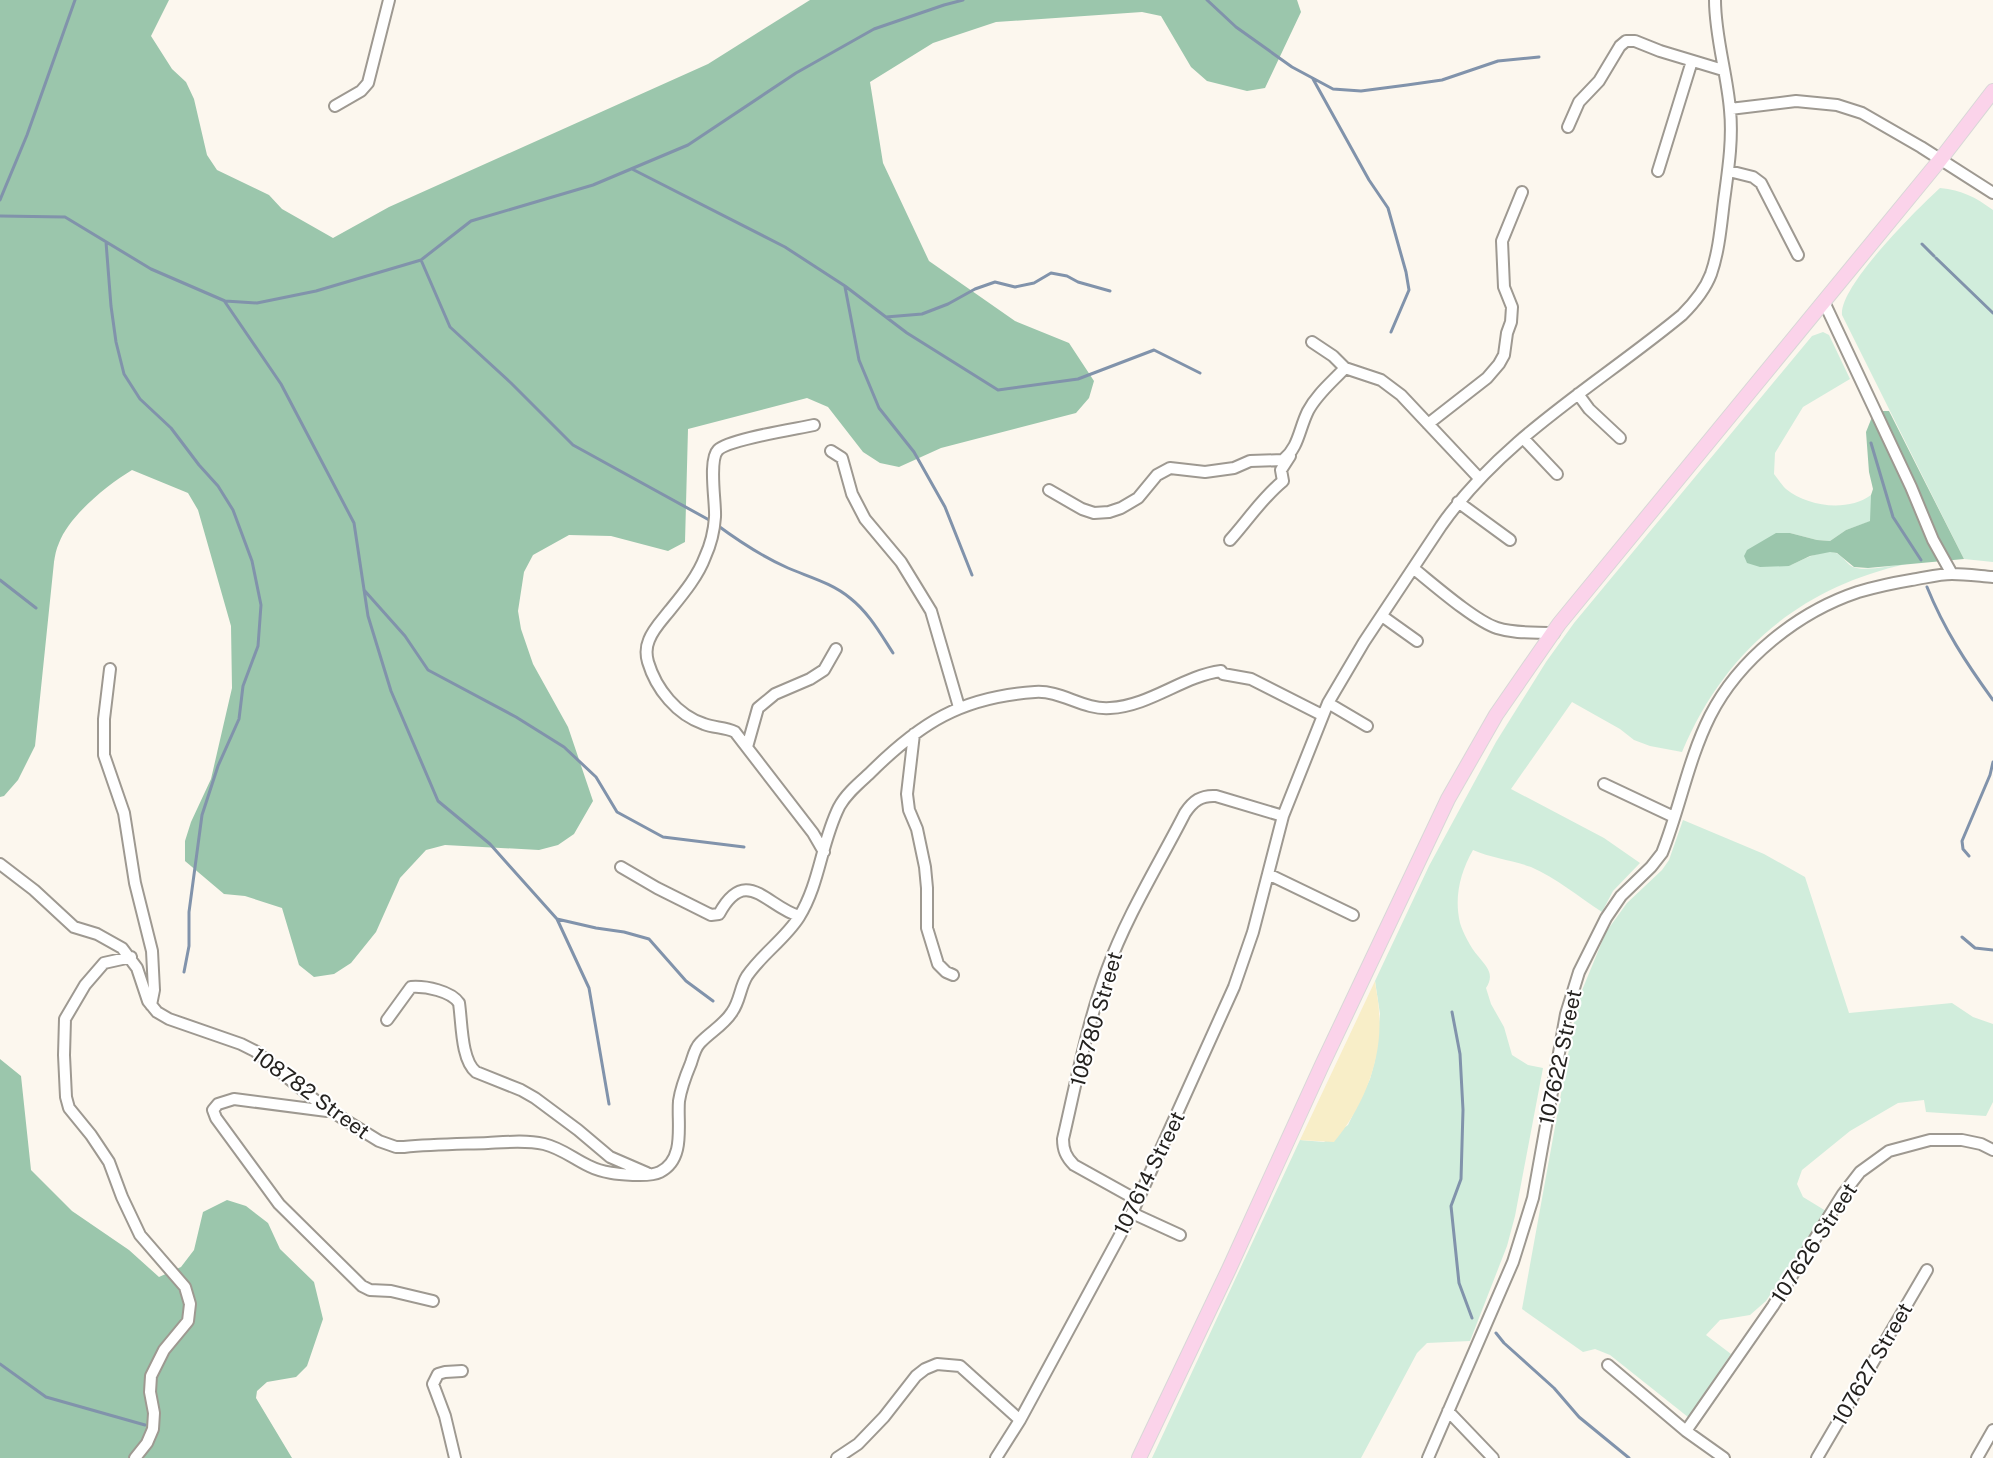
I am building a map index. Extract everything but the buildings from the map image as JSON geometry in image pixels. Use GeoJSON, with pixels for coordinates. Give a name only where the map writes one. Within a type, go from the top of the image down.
{"type":"FeatureCollection","features":[{"type":"Feature","properties":{"kind":"main road"},"geometry":{"type":"LineString","coordinates":[[1139,1458],[1205,1322],[1327,1054],[1448,799],[1496,715],[1554,633],[1992,94]]}},
{"type":"Feature","properties":{"kind":"street"},"geometry":{"type":"LineString","coordinates":[[335,106],[361,91],[368,83],[389,0]]}},
{"type":"Feature","properties":{"kind":"street","name":"107614 Street"},"geometry":{"type":"LineString","coordinates":[[996,1458],[1020,1420],[1132,1213],[1191,1084],[1234,987],[1253,932],[1283,816],[1322,715],[1364,642],[1458,502],[1479,478],[1523,438],[1672,323],[1700,295],[1711,273],[1717,250],[1729,171],[1730,110],[1715,0]]}},
{"type":"Feature","properties":{"kind":"street"},"geometry":{"type":"LineString","coordinates":[[1568,127],[1579,102],[1599,81],[1620,46],[1626,41],[1635,41],[1723,70]]}},
{"type":"Feature","properties":{"kind":"street"},"geometry":{"type":"LineString","coordinates":[[1658,171],[1692,61]]}},
{"type":"Feature","properties":{"kind":"street"},"geometry":{"type":"LineString","coordinates":[[1730,110],[1796,101],[1837,105],[1876,120],[1993,193]]}},
{"type":"Feature","properties":{"kind":"street"},"geometry":{"type":"LineString","coordinates":[[1729,171],[1753,177],[1761,183],[1798,255]]}},
{"type":"Feature","properties":{"kind":"street"},"geometry":{"type":"LineString","coordinates":[[1428,424],[1486,378],[1504,355],[1512,307],[1504,287],[1502,241],[1522,192]]}},
{"type":"Feature","properties":{"kind":"street"},"geometry":{"type":"LineString","coordinates":[[1824,302],[1911,487],[1933,540],[1952,574]]}},
{"type":"Feature","properties":{"kind":"street"},"geometry":{"type":"LineString","coordinates":[[1312,342],[1333,356],[1345,368],[1367,374],[1387,384],[1479,478]]}},
{"type":"Feature","properties":{"kind":"street"},"geometry":{"type":"LineString","coordinates":[[1230,540],[1246,523],[1260,501],[1283,481],[1281,470],[1298,441],[1309,409],[1326,386],[1345,368]]}},
{"type":"Feature","properties":{"kind":"street"},"geometry":{"type":"LineString","coordinates":[[1578,394],[1589,409],[1620,438]]}},
{"type":"Feature","properties":{"kind":"street"},"geometry":{"type":"LineString","coordinates":[[814,425],[745,440],[723,446],[717,451],[714,461],[716,502],[713,539],[704,561],[681,597],[650,637],[647,659],[653,675],[673,706],[703,724],[732,731],[747,747],[813,833],[824,852]]}},
{"type":"Feature","properties":{"kind":"street"},"geometry":{"type":"LineString","coordinates":[[1523,438],[1557,474]]}},
{"type":"Feature","properties":{"kind":"street"},"geometry":{"type":"LineString","coordinates":[[831,451],[842,458],[852,494],[865,519],[901,562],[931,611],[959,707]]}},
{"type":"Feature","properties":{"kind":"street"},"geometry":{"type":"LineString","coordinates":[[1049,490],[1082,509],[1094,513],[1109,512],[1138,498],[1157,475],[1170,468],[1205,472],[1234,468],[1250,461],[1283,460],[1290,454]]}},
{"type":"Feature","properties":{"kind":"street"},"geometry":{"type":"LineString","coordinates":[[1458,502],[1510,540]]}},
{"type":"Feature","properties":{"kind":"street"},"geometry":{"type":"LineString","coordinates":[[1413,568],[1496,628],[1515,632],[1554,633]]}},
{"type":"Feature","properties":{"kind":"street","name":"107622 Street"},"geometry":{"type":"LineString","coordinates":[[1428,1458],[1513,1262],[1533,1198],[1566,1014],[1573,987],[1606,918],[1622,896],[1662,853],[1691,763],[1711,714],[1731,684],[1766,646],[1814,612],[1856,593],[1884,585],[1952,574],[1993,577]]}},
{"type":"Feature","properties":{"kind":"street"},"geometry":{"type":"LineString","coordinates":[[1382,616],[1417,641]]}},
{"type":"Feature","properties":{"kind":"street"},"geometry":{"type":"LineString","coordinates":[[747,747],[758,708],[775,694],[810,679],[824,670],[836,649]]}},
{"type":"Feature","properties":{"kind":"street"},"geometry":{"type":"LineString","coordinates":[[110,669],[105,708],[104,755],[124,813],[135,883],[152,951],[154,990],[151,1006]]}},
{"type":"Feature","properties":{"kind":"street"},"geometry":{"type":"LineString","coordinates":[[387,1020],[411,987],[430,989],[454,997],[459,1004],[466,1059],[471,1068],[534,1098],[579,1130],[610,1157],[650,1175],[660,1172],[671,1163],[678,1149],[680,1099],[683,1084],[698,1045],[734,1011],[745,979],[799,916],[815,883],[827,838],[839,806],[889,754],[914,734],[959,707],[984,699],[1046,692],[1091,706],[1111,708],[1126,706],[1210,672],[1221,671],[1223,674],[1251,679],[1322,715]]}},
{"type":"Feature","properties":{"kind":"street"},"geometry":{"type":"LineString","coordinates":[[1328,703],[1367,726]]}},
{"type":"Feature","properties":{"kind":"street"},"geometry":{"type":"LineString","coordinates":[[914,734],[907,794],[909,810],[925,867],[927,928],[938,964],[953,975]]}},
{"type":"Feature","properties":{"kind":"street"},"geometry":{"type":"LineString","coordinates":[[1604,784],[1674,817]]}},
{"type":"Feature","properties":{"kind":"street","name":"108780 Street"},"geometry":{"type":"LineString","coordinates":[[1137,1200],[1074,1164],[1068,1158],[1064,1148],[1063,1139],[1086,1041],[1106,971],[1128,923],[1185,813],[1194,801],[1204,796],[1216,796],[1283,816]]}},
{"type":"Feature","properties":{"kind":"street"},"geometry":{"type":"LineString","coordinates":[[0,864],[34,890],[74,927],[113,942],[122,948],[131,957],[142,978],[151,1006]]}},
{"type":"Feature","properties":{"kind":"street"},"geometry":{"type":"LineString","coordinates":[[621,867],[711,915],[719,914],[732,895],[750,890],[766,896],[790,914],[799,916]]}},
{"type":"Feature","properties":{"kind":"street"},"geometry":{"type":"LineString","coordinates":[[1268,874],[1353,915]]}},
{"type":"Feature","properties":{"kind":"street"},"geometry":{"type":"LineString","coordinates":[[131,957],[104,963],[85,985],[65,1019],[64,1055],[66,1097],[69,1108],[109,1162],[140,1235],[184,1287],[190,1304],[188,1321],[164,1350],[151,1376],[153,1429],[147,1443],[135,1458]]}},
{"type":"Feature","properties":{"kind":"street","name":"108782 Street"},"geometry":{"type":"LineString","coordinates":[[151,1006],[169,1019],[255,1051],[315,1101],[380,1141],[396,1147],[543,1143],[557,1148],[590,1167],[605,1172],[650,1175]]}},
{"type":"Feature","properties":{"kind":"street"},"geometry":{"type":"LineString","coordinates":[[331,1111],[234,1099],[218,1104],[213,1110],[216,1118],[279,1204],[362,1286],[370,1290],[434,1301]]}},
{"type":"Feature","properties":{"kind":"street","name":"107626 Street"},"geometry":{"type":"LineString","coordinates":[[1686,1431],[1773,1306],[1843,1194],[1860,1172],[1889,1151],[1930,1140],[1962,1140],[1981,1144],[1993,1150]]}},
{"type":"Feature","properties":{"kind":"street"},"geometry":{"type":"LineString","coordinates":[[1132,1213],[1180,1235]]}},
{"type":"Feature","properties":{"kind":"street","name":"107627 Street"},"geometry":{"type":"LineString","coordinates":[[1817,1458],[1927,1270]]}},
{"type":"Feature","properties":{"kind":"street"},"geometry":{"type":"LineString","coordinates":[[837,1458],[858,1444],[884,1417],[916,1376],[937,1364],[960,1366],[1020,1420]]}},
{"type":"Feature","properties":{"kind":"street"},"geometry":{"type":"LineString","coordinates":[[1608,1365],[1686,1431],[1724,1458]]}},
{"type":"Feature","properties":{"kind":"street"},"geometry":{"type":"LineString","coordinates":[[455,1458],[445,1416],[433,1384],[435,1378],[441,1373],[462,1371]]}},
{"type":"Feature","properties":{"kind":"street"},"geometry":{"type":"LineString","coordinates":[[1448,1411],[1493,1458]]}},
{"type":"Feature","properties":{"kind":"street"},"geometry":{"type":"LineString","coordinates":[[1977,1458],[1993,1430]]}},
{"type":"Feature","properties":{"kind":"green space"},"geometry":{"type":"Polygon","coordinates":[[[0,0],[169,0],[151,36],[172,69],[186,82],[194,99],[207,155],[217,170],[269,195],[282,209],[333,238],[389,207],[708,64],[810,0],[1297,0],[1301,12],[1265,88],[1247,91],[1207,81],[1191,67],[1161,16],[1142,12],[996,22],[933,43],[870,82],[883,163],[929,261],[1015,321],[1069,343],[1094,381],[1089,398],[1076,413],[941,448],[899,467],[880,463],[863,452],[828,407],[807,398],[688,429],[685,542],[668,551],[611,536],[569,535],[533,555],[524,572],[518,611],[521,629],[533,664],[568,727],[593,801],[574,834],[558,845],[539,850],[445,845],[426,850],[400,878],[376,932],[351,963],[334,974],[314,977],[299,965],[282,908],[245,896],[224,894],[185,861],[185,841],[191,822],[211,779],[232,688],[231,626],[198,510],[188,493],[132,470],[90,502],[64,533],[54,562],[35,746],[18,780],[4,796],[0,797],[0,0]]]}},
{"type":"Feature","properties":{"kind":"green space"},"geometry":{"type":"Polygon","coordinates":[[[1940,188],[1968,195],[1993,210],[1993,562],[1964,559],[1842,315],[1844,302],[1866,267],[1899,229],[1940,188]]]}},
{"type":"Feature","properties":{"kind":"green space"},"geometry":{"type":"Polygon","coordinates":[[[1823,332],[1829,335],[1850,379],[1803,407],[1775,453],[1774,474],[1786,489],[1805,500],[1816,503],[1851,504],[1871,495],[1871,521],[1846,530],[1830,541],[1790,533],[1789,566],[1827,552],[1838,554],[1851,566],[1858,568],[1871,569],[1906,564],[1867,575],[1832,589],[1799,608],[1770,630],[1743,655],[1720,684],[1699,716],[1682,752],[1650,746],[1634,740],[1620,729],[1572,702],[1511,789],[1604,838],[1640,863],[1613,891],[1602,912],[1531,867],[1473,850],[1465,867],[1459,885],[1458,913],[1470,945],[1489,971],[1490,979],[1486,988],[1491,1004],[1504,1027],[1512,1055],[1528,1065],[1543,1068],[1515,1216],[1507,1246],[1470,1341],[1427,1343],[1417,1353],[1361,1458],[1152,1458],[1300,1140],[1324,1142],[1348,1125],[1370,1079],[1375,1060],[1380,1014],[1375,981],[1429,866],[1496,742],[1546,662],[1574,623],[1812,336],[1823,332]]]}},
{"type":"Feature","properties":{"kind":"green space"},"geometry":{"type":"Polygon","coordinates":[[[1881,411],[1889,411],[1964,559],[1868,568],[1854,567],[1837,553],[1830,552],[1810,556],[1789,566],[1760,567],[1747,563],[1744,556],[1747,550],[1776,533],[1790,533],[1830,541],[1846,530],[1870,521],[1873,489],[1869,472],[1866,432],[1872,417],[1881,411]]]}},
{"type":"Feature","properties":{"kind":"green space"},"geometry":{"type":"Polygon","coordinates":[[[1683,820],[1764,854],[1805,877],[1849,1013],[1952,1003],[1973,1017],[1993,1024],[1993,1102],[1986,1116],[1926,1112],[1924,1100],[1898,1103],[1850,1131],[1802,1170],[1797,1184],[1803,1197],[1826,1211],[1766,1301],[1750,1315],[1720,1320],[1706,1335],[1731,1354],[1688,1417],[1610,1355],[1595,1349],[1583,1352],[1522,1309],[1578,1000],[1606,932],[1627,903],[1662,870],[1669,860],[1683,820]]]}},
{"type":"Feature","properties":{"kind":"green space"},"geometry":{"type":"Polygon","coordinates":[[[0,1059],[21,1076],[31,1170],[72,1211],[129,1250],[159,1277],[181,1267],[194,1250],[203,1212],[227,1200],[246,1206],[268,1223],[280,1249],[314,1282],[323,1319],[307,1366],[296,1377],[267,1382],[257,1391],[256,1398],[292,1458],[0,1458],[0,1059]]]}},
{"type":"Feature","properties":{"kind":"sand"},"geometry":{"type":"Polygon","coordinates":[[[1375,981],[1379,1009],[1378,1048],[1362,1098],[1354,1114],[1334,1142],[1300,1140],[1375,981]]]}},
{"type":"Feature","properties":{"kind":"waterway"},"geometry":{"type":"LineString","coordinates":[[0,200],[27,135],[75,0]]}},
{"type":"Feature","properties":{"kind":"waterway"},"geometry":{"type":"LineString","coordinates":[[0,216],[65,217],[151,269],[225,301],[257,303],[316,291],[421,260],[471,221],[593,185],[688,145],[796,73],[874,29],[963,0]]}},
{"type":"Feature","properties":{"kind":"waterway"},"geometry":{"type":"LineString","coordinates":[[1207,0],[1236,27],[1292,67],[1333,89],[1361,91],[1442,80],[1498,61],[1539,57]]}},
{"type":"Feature","properties":{"kind":"waterway"},"geometry":{"type":"LineString","coordinates":[[1313,79],[1369,180],[1388,208],[1409,290],[1391,332]]}},
{"type":"Feature","properties":{"kind":"waterway"},"geometry":{"type":"LineString","coordinates":[[632,169],[785,247],[845,286],[907,333],[998,390],[1078,379],[1154,350],[1200,373]]}},
{"type":"Feature","properties":{"kind":"waterway"},"geometry":{"type":"LineString","coordinates":[[106,242],[111,306],[116,342],[124,374],[140,399],[171,428],[218,486],[233,510],[252,561],[261,605],[258,646],[243,686],[239,719],[218,766],[202,815],[189,912],[189,946],[184,972]]}},
{"type":"Feature","properties":{"kind":"waterway"},"geometry":{"type":"LineString","coordinates":[[1922,244],[1934,256]]}},
{"type":"Feature","properties":{"kind":"waterway"},"geometry":{"type":"LineString","coordinates":[[1936,258],[1993,313]]}},
{"type":"Feature","properties":{"kind":"waterway"},"geometry":{"type":"LineString","coordinates":[[421,260],[450,327],[511,383],[573,445],[711,521]]}},
{"type":"Feature","properties":{"kind":"waterway"},"geometry":{"type":"LineString","coordinates":[[886,317],[922,314],[995,282],[1015,287],[1034,283],[1051,273],[1110,291]]}},
{"type":"Feature","properties":{"kind":"waterway"},"geometry":{"type":"LineString","coordinates":[[845,287],[859,360],[879,408],[914,452],[945,507],[972,575]]}},
{"type":"Feature","properties":{"kind":"waterway"},"geometry":{"type":"LineString","coordinates":[[225,302],[281,384],[354,523],[368,616],[391,691],[438,801],[490,844],[557,919],[589,988],[609,1104]]}},
{"type":"Feature","properties":{"kind":"waterway"},"geometry":{"type":"LineString","coordinates":[[1871,443],[1893,517],[1921,560]]}},
{"type":"Feature","properties":{"kind":"waterway"},"geometry":{"type":"LineString","coordinates":[[717,525],[769,559],[828,584],[843,593],[869,617],[893,653]]}},
{"type":"Feature","properties":{"kind":"waterway"},"geometry":{"type":"LineString","coordinates":[[0,580],[36,608]]}},
{"type":"Feature","properties":{"kind":"waterway"},"geometry":{"type":"LineString","coordinates":[[1927,587],[1956,645],[1993,700]]}},
{"type":"Feature","properties":{"kind":"waterway"},"geometry":{"type":"LineString","coordinates":[[364,590],[405,636],[428,670],[516,717],[564,747],[596,777],[617,812],[663,837],[744,847]]}},
{"type":"Feature","properties":{"kind":"waterway"},"geometry":{"type":"LineString","coordinates":[[1969,856],[1963,849],[1962,841],[1990,775],[1993,762]]}},
{"type":"Feature","properties":{"kind":"waterway"},"geometry":{"type":"LineString","coordinates":[[557,919],[649,939],[686,981],[713,1001]]}},
{"type":"Feature","properties":{"kind":"waterway"},"geometry":{"type":"LineString","coordinates":[[1962,937],[1975,948],[1993,950]]}},
{"type":"Feature","properties":{"kind":"waterway"},"geometry":{"type":"LineString","coordinates":[[1452,1012],[1460,1054],[1463,1110],[1461,1179],[1451,1206],[1459,1283],[1472,1318]]}},
{"type":"Feature","properties":{"kind":"waterway"},"geometry":{"type":"LineString","coordinates":[[1496,1333],[1554,1388],[1579,1417],[1629,1458]]}},
{"type":"Feature","properties":{"kind":"waterway"},"geometry":{"type":"LineString","coordinates":[[0,1364],[46,1397],[145,1425]]}}]}
